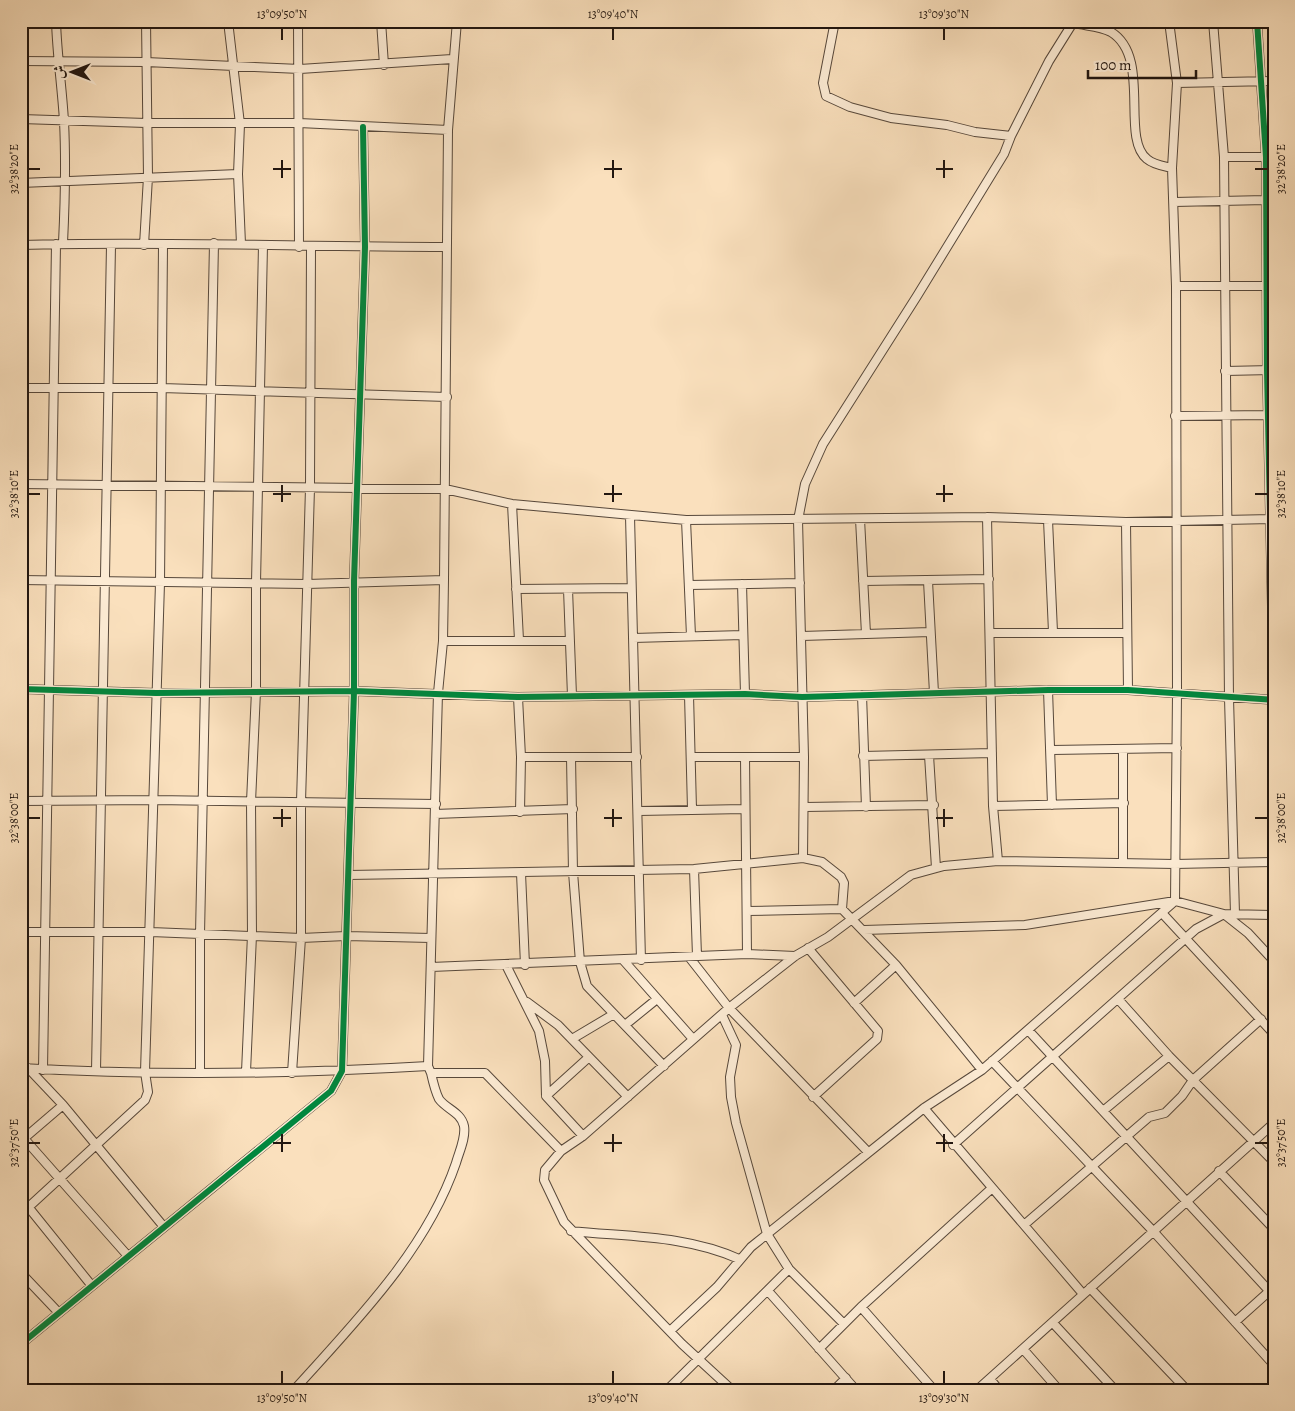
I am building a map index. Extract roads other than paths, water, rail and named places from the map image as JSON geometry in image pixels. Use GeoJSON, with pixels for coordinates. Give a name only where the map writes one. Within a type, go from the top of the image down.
{"type":"FeatureCollection","features":[{"type":"Feature","properties":{"kind":"street"},"geometry":{"type":"LineString","coordinates":[[43,1070],[53,389],[60,243],[66,182],[64,119],[56,21]]}},
{"type":"Feature","properties":{"kind":"street"},"geometry":{"type":"LineString","coordinates":[[144,245],[148,176],[146,21]]}},
{"type":"Feature","properties":{"kind":"street"},"geometry":{"type":"LineString","coordinates":[[228,21],[240,124],[238,174],[241,244]]}},
{"type":"Feature","properties":{"kind":"street"},"geometry":{"type":"LineString","coordinates":[[298,21],[300,69],[299,247]]}},
{"type":"Feature","properties":{"kind":"street"},"geometry":{"type":"LineString","coordinates":[[381,21],[384,65]]}},
{"type":"Feature","properties":{"kind":"street"},"geometry":{"type":"LineString","coordinates":[[294,1390],[359,1318],[417,1241],[446,1191],[461,1146],[464,1125],[460,1117],[438,1097],[430,1070],[430,938],[436,804],[438,693],[443,641],[447,397],[448,130],[452,59],[457,21]]}},
{"type":"Feature","properties":{"kind":"street"},"geometry":{"type":"LineString","coordinates":[[835,21],[823,83],[826,96],[850,106],[891,118],[1011,136]]}},
{"type":"Feature","properties":{"kind":"street"},"geometry":{"type":"LineString","coordinates":[[670,1331],[717,1287],[738,1259],[767,1234],[924,1108],[982,1070],[1175,901],[1177,694],[1176,286],[1172,168],[1177,83],[1169,21]]}},
{"type":"Feature","properties":{"kind":"street"},"geometry":{"type":"LineString","coordinates":[[1213,21],[1224,157],[1224,286],[1228,415],[1229,698],[1235,914]]}},
{"type":"Feature","properties":{"kind":"street"},"geometry":{"type":"LineString","coordinates":[[21,689],[156,693],[204,691],[354,691],[518,697],[745,694],[802,697],[1048,690],[1128,690],[1274,700],[1272,519],[1268,415],[1271,286],[1266,200],[1270,157],[1257,21]]}},
{"type":"Feature","properties":{"kind":"street"},"geometry":{"type":"LineString","coordinates":[[803,858],[805,807],[798,520],[805,484],[823,444],[989,180],[1004,154],[1011,136],[1049,61],[1074,22],[1104,29],[1125,44],[1133,73],[1137,132],[1142,153],[1154,163],[1172,168]]}},
{"type":"Feature","properties":{"kind":"street"},"geometry":{"type":"LineString","coordinates":[[21,60],[146,62],[300,69],[384,65],[452,59]]}},
{"type":"Feature","properties":{"kind":"street"},"geometry":{"type":"LineString","coordinates":[[1177,83],[1274,81]]}},
{"type":"Feature","properties":{"kind":"street"},"geometry":{"type":"LineString","coordinates":[[21,118],[146,124],[299,123],[448,130]]}},
{"type":"Feature","properties":{"kind":"street"},"geometry":{"type":"LineString","coordinates":[[21,1344],[331,1091],[342,1071],[354,691],[354,581],[365,247],[362,127]]}},
{"type":"Feature","properties":{"kind":"street"},"geometry":{"type":"LineString","coordinates":[[1224,157],[1270,157]]}},
{"type":"Feature","properties":{"kind":"street"},"geometry":{"type":"LineString","coordinates":[[21,183],[148,176],[238,174]]}},
{"type":"Feature","properties":{"kind":"street"},"geometry":{"type":"LineString","coordinates":[[1174,202],[1266,200]]}},
{"type":"Feature","properties":{"kind":"street"},"geometry":{"type":"LineString","coordinates":[[21,244],[163,245],[214,243],[311,248],[447,247]]}},
{"type":"Feature","properties":{"kind":"street"},"geometry":{"type":"LineString","coordinates":[[200,1072],[204,691],[214,243]]}},
{"type":"Feature","properties":{"kind":"street"},"geometry":{"type":"LineString","coordinates":[[96,1071],[111,244]]}},
{"type":"Feature","properties":{"kind":"street"},"geometry":{"type":"LineString","coordinates":[[21,1214],[147,1096],[145,1072],[151,932],[160,583],[163,245]]}},
{"type":"Feature","properties":{"kind":"street"},"geometry":{"type":"LineString","coordinates":[[246,1072],[252,935],[251,802],[256,691],[256,583],[263,245]]}},
{"type":"Feature","properties":{"kind":"street"},"geometry":{"type":"LineString","coordinates":[[292,1072],[301,938],[302,802],[310,488],[311,248]]}},
{"type":"Feature","properties":{"kind":"street"},"geometry":{"type":"LineString","coordinates":[[1176,286],[1271,286]]}},
{"type":"Feature","properties":{"kind":"street"},"geometry":{"type":"LineString","coordinates":[[1226,370],[1270,370]]}},
{"type":"Feature","properties":{"kind":"street"},"geometry":{"type":"LineString","coordinates":[[21,388],[162,388],[447,397]]}},
{"type":"Feature","properties":{"kind":"street"},"geometry":{"type":"LineString","coordinates":[[1176,416],[1268,415]]}},
{"type":"Feature","properties":{"kind":"street"},"geometry":{"type":"LineString","coordinates":[[21,484],[445,489],[512,504],[686,520],[987,517],[1176,522],[1272,519]]}},
{"type":"Feature","properties":{"kind":"street"},"geometry":{"type":"LineString","coordinates":[[512,504],[520,640]]}},
{"type":"Feature","properties":{"kind":"street"},"geometry":{"type":"LineString","coordinates":[[630,516],[639,810],[638,871],[641,960]]}},
{"type":"Feature","properties":{"kind":"street"},"geometry":{"type":"LineString","coordinates":[[987,517],[991,633],[993,806],[998,862]]}},
{"type":"Feature","properties":{"kind":"street"},"geometry":{"type":"LineString","coordinates":[[860,519],[866,634]]}},
{"type":"Feature","properties":{"kind":"street"},"geometry":{"type":"LineString","coordinates":[[686,520],[691,636]]}},
{"type":"Feature","properties":{"kind":"street"},"geometry":{"type":"LineString","coordinates":[[1048,520],[1052,632]]}},
{"type":"Feature","properties":{"kind":"street"},"geometry":{"type":"LineString","coordinates":[[1126,522],[1128,690]]}},
{"type":"Feature","properties":{"kind":"street"},"geometry":{"type":"LineString","coordinates":[[863,582],[989,579]]}},
{"type":"Feature","properties":{"kind":"street"},"geometry":{"type":"LineString","coordinates":[[21,580],[106,583],[307,584],[354,581],[444,580]]}},
{"type":"Feature","properties":{"kind":"street"},"geometry":{"type":"LineString","coordinates":[[928,581],[934,693]]}},
{"type":"Feature","properties":{"kind":"street"},"geometry":{"type":"LineString","coordinates":[[689,585],[800,583]]}},
{"type":"Feature","properties":{"kind":"street"},"geometry":{"type":"LineString","coordinates":[[742,584],[745,694]]}},
{"type":"Feature","properties":{"kind":"street"},"geometry":{"type":"LineString","coordinates":[[516,589],[631,588]]}},
{"type":"Feature","properties":{"kind":"street"},"geometry":{"type":"LineString","coordinates":[[568,589],[572,696]]}},
{"type":"Feature","properties":{"kind":"street"},"geometry":{"type":"LineString","coordinates":[[802,636],[930,632]]}},
{"type":"Feature","properties":{"kind":"street"},"geometry":{"type":"LineString","coordinates":[[991,633],[1127,633]]}},
{"type":"Feature","properties":{"kind":"street"},"geometry":{"type":"LineString","coordinates":[[634,638],[743,635]]}},
{"type":"Feature","properties":{"kind":"street"},"geometry":{"type":"LineString","coordinates":[[443,641],[570,641]]}},
{"type":"Feature","properties":{"kind":"street"},"geometry":{"type":"LineString","coordinates":[[1048,690],[1052,750],[1052,805]]}},
{"type":"Feature","properties":{"kind":"street"},"geometry":{"type":"LineString","coordinates":[[689,695],[692,809]]}},
{"type":"Feature","properties":{"kind":"street"},"geometry":{"type":"LineString","coordinates":[[862,695],[866,808]]}},
{"type":"Feature","properties":{"kind":"street"},"geometry":{"type":"LineString","coordinates":[[518,697],[521,757],[520,812]]}},
{"type":"Feature","properties":{"kind":"street"},"geometry":{"type":"LineString","coordinates":[[1052,750],[1176,748]]}},
{"type":"Feature","properties":{"kind":"street"},"geometry":{"type":"LineString","coordinates":[[1123,749],[1123,862]]}},
{"type":"Feature","properties":{"kind":"street"},"geometry":{"type":"LineString","coordinates":[[863,756],[992,754]]}},
{"type":"Feature","properties":{"kind":"street"},"geometry":{"type":"LineString","coordinates":[[930,755],[936,868]]}},
{"type":"Feature","properties":{"kind":"street"},"geometry":{"type":"LineString","coordinates":[[521,757],[637,757]]}},
{"type":"Feature","properties":{"kind":"street"},"geometry":{"type":"LineString","coordinates":[[571,757],[574,872],[580,962],[588,986],[664,1066]]}},
{"type":"Feature","properties":{"kind":"street"},"geometry":{"type":"LineString","coordinates":[[691,757],[804,757]]}},
{"type":"Feature","properties":{"kind":"street"},"geometry":{"type":"LineString","coordinates":[[745,757],[744,809],[747,954]]}},
{"type":"Feature","properties":{"kind":"street"},"geometry":{"type":"LineString","coordinates":[[21,800],[203,800],[436,804]]}},
{"type":"Feature","properties":{"kind":"street"},"geometry":{"type":"LineString","coordinates":[[993,806],[1124,803]]}},
{"type":"Feature","properties":{"kind":"street"},"geometry":{"type":"LineString","coordinates":[[805,807],[866,808],[934,805]]}},
{"type":"Feature","properties":{"kind":"street"},"geometry":{"type":"LineString","coordinates":[[435,814],[573,809]]}},
{"type":"Feature","properties":{"kind":"street"},"geometry":{"type":"LineString","coordinates":[[639,810],[744,809]]}},
{"type":"Feature","properties":{"kind":"street"},"geometry":{"type":"LineString","coordinates":[[349,875],[694,869],[803,858],[822,862],[841,877],[844,883],[842,909]]}},
{"type":"Feature","properties":{"kind":"street"},"geometry":{"type":"LineString","coordinates":[[732,1390],[696,1358],[590,1246],[564,1222],[544,1180],[544,1170],[561,1151],[583,1136],[729,1008],[795,956],[843,926],[852,917],[905,878],[936,868],[998,862],[1175,864],[1234,861],[1274,862]]}},
{"type":"Feature","properties":{"kind":"street"},"geometry":{"type":"LineString","coordinates":[[694,869],[693,957],[729,1008],[868,1152]]}},
{"type":"Feature","properties":{"kind":"street"},"geometry":{"type":"LineString","coordinates":[[521,873],[525,965]]}},
{"type":"Feature","properties":{"kind":"street"},"geometry":{"type":"LineString","coordinates":[[864,930],[1025,925],[1175,901],[1224,914],[1274,915]]}},
{"type":"Feature","properties":{"kind":"street"},"geometry":{"type":"LineString","coordinates":[[747,911],[842,909],[852,917],[896,965],[982,1070]]}},
{"type":"Feature","properties":{"kind":"street"},"geometry":{"type":"LineString","coordinates":[[1162,912],[1274,1034]]}},
{"type":"Feature","properties":{"kind":"street"},"geometry":{"type":"LineString","coordinates":[[953,1145],[1196,929],[1224,914]]}},
{"type":"Feature","properties":{"kind":"street"},"geometry":{"type":"LineString","coordinates":[[1224,914],[1248,933],[1274,961]]}},
{"type":"Feature","properties":{"kind":"street"},"geometry":{"type":"LineString","coordinates":[[21,932],[98,931],[301,938],[346,936],[430,938]]}},
{"type":"Feature","properties":{"kind":"street"},"geometry":{"type":"LineString","coordinates":[[808,948],[878,1031],[877,1039],[813,1097]]}},
{"type":"Feature","properties":{"kind":"street"},"geometry":{"type":"LineString","coordinates":[[431,967],[624,961],[747,954],[795,956]]}},
{"type":"Feature","properties":{"kind":"street"},"geometry":{"type":"LineString","coordinates":[[624,961],[693,1039]]}},
{"type":"Feature","properties":{"kind":"street"},"geometry":{"type":"LineString","coordinates":[[506,965],[526,1001],[539,1031],[545,1061],[546,1096],[583,1136]]}},
{"type":"Feature","properties":{"kind":"street"},"geometry":{"type":"LineString","coordinates":[[854,1003],[896,965]]}},
{"type":"Feature","properties":{"kind":"street"},"geometry":{"type":"LineString","coordinates":[[625,1025],[657,998]]}},
{"type":"Feature","properties":{"kind":"street"},"geometry":{"type":"LineString","coordinates":[[1118,999],[1169,1056],[1274,1162]]}},
{"type":"Feature","properties":{"kind":"street"},"geometry":{"type":"LineString","coordinates":[[526,1001],[558,1025],[628,1097]]}},
{"type":"Feature","properties":{"kind":"street"},"geometry":{"type":"LineString","coordinates":[[572,1039],[614,1014]]}},
{"type":"Feature","properties":{"kind":"street"},"geometry":{"type":"LineString","coordinates":[[722,1016],[736,1045],[730,1086],[736,1124],[767,1234],[789,1269],[844,1324]]}},
{"type":"Feature","properties":{"kind":"street"},"geometry":{"type":"LineString","coordinates":[[1024,1225],[1148,1117],[1165,1113],[1182,1096],[1193,1080],[1260,1019]]}},
{"type":"Feature","properties":{"kind":"street"},"geometry":{"type":"LineString","coordinates":[[1028,1030],[1272,1291],[1235,1322]]}},
{"type":"Feature","properties":{"kind":"street"},"geometry":{"type":"LineString","coordinates":[[1103,1111],[1169,1056]]}},
{"type":"Feature","properties":{"kind":"street"},"geometry":{"type":"LineString","coordinates":[[546,1096],[588,1058]]}},
{"type":"Feature","properties":{"kind":"street"},"geometry":{"type":"LineString","coordinates":[[992,1061],[1016,1089],[1153,1231],[1274,1365]]}},
{"type":"Feature","properties":{"kind":"street"},"geometry":{"type":"LineString","coordinates":[[25,1068],[145,1072],[430,1070],[486,1073],[561,1151]]}},
{"type":"Feature","properties":{"kind":"street"},"geometry":{"type":"LineString","coordinates":[[25,1068],[63,1105],[164,1228]]}},
{"type":"Feature","properties":{"kind":"street"},"geometry":{"type":"LineString","coordinates":[[63,1105],[22,1138],[128,1256]]}},
{"type":"Feature","properties":{"kind":"street"},"geometry":{"type":"LineString","coordinates":[[924,1108],[953,1145],[1083,1294]]}},
{"type":"Feature","properties":{"kind":"street"},"geometry":{"type":"LineString","coordinates":[[977,1390],[1053,1323],[1186,1200],[1274,1123]]}},
{"type":"Feature","properties":{"kind":"street"},"geometry":{"type":"LineString","coordinates":[[1219,1171],[1274,1229]]}},
{"type":"Feature","properties":{"kind":"street"},"geometry":{"type":"LineString","coordinates":[[819,1349],[861,1307],[991,1189]]}},
{"type":"Feature","properties":{"kind":"street"},"geometry":{"type":"LineString","coordinates":[[21,1198],[92,1286]]}},
{"type":"Feature","properties":{"kind":"street"},"geometry":{"type":"LineString","coordinates":[[571,1230],[682,1241],[722,1251],[738,1259]]}},
{"type":"Feature","properties":{"kind":"street"},"geometry":{"type":"LineString","coordinates":[[667,1390],[696,1358],[789,1269]]}},
{"type":"Feature","properties":{"kind":"street"},"geometry":{"type":"LineString","coordinates":[[21,1273],[59,1313]]}},
{"type":"Feature","properties":{"kind":"street"},"geometry":{"type":"LineString","coordinates":[[1090,1288],[1187,1390]]}},
{"type":"Feature","properties":{"kind":"street"},"geometry":{"type":"LineString","coordinates":[[768,1291],[856,1390]]}},
{"type":"Feature","properties":{"kind":"street"},"geometry":{"type":"LineString","coordinates":[[861,1307],[934,1390]]}},
{"type":"Feature","properties":{"kind":"street"},"geometry":{"type":"LineString","coordinates":[[1053,1323],[1115,1390]]}},
{"type":"Feature","properties":{"kind":"street"},"geometry":{"type":"LineString","coordinates":[[1023,1349],[1059,1390]]}},
{"type":"Feature","properties":{"kind":"street"},"geometry":{"type":"LineString","coordinates":[[834,1390],[846,1378]]}},
{"type":"Feature","properties":{"kind":"street"},"geometry":{"type":"LineString","coordinates":[[990,1379],[999,1390]]}}]}
